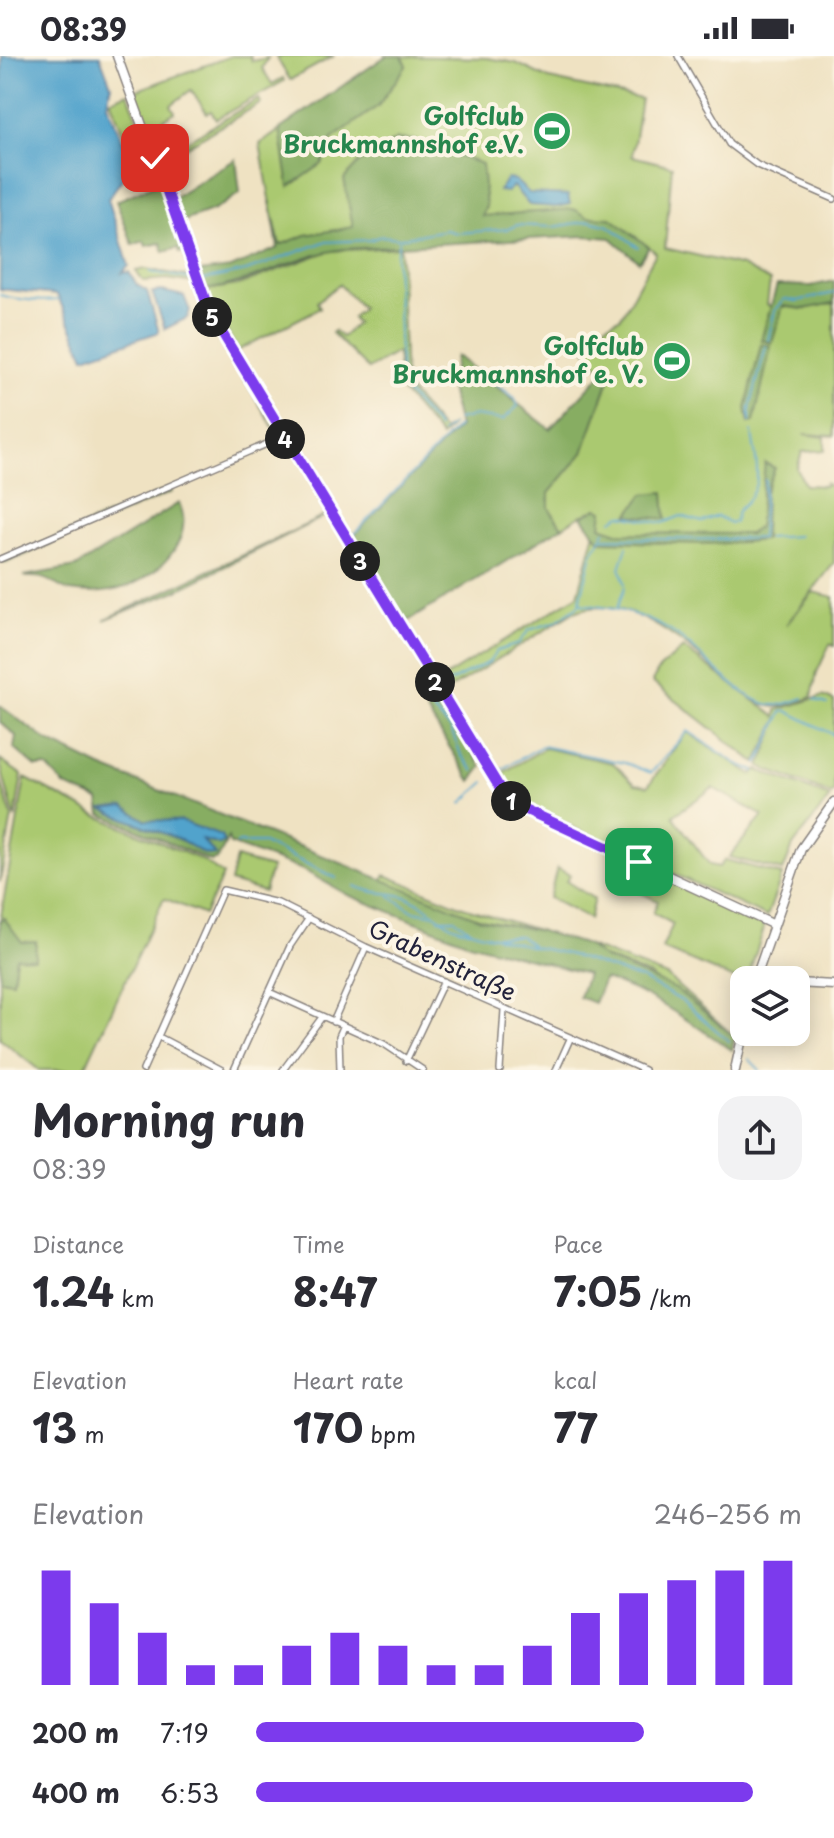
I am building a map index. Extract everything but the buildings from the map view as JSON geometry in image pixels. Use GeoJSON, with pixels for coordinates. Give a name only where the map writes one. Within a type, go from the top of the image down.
{"type":"FeatureCollection","features":[{"type":"Feature","properties":{"kind":"street"},"geometry":{"type":"LineString","coordinates":[[117,56],[210,313],[283,437],[510,801],[772,924]]}},
{"type":"Feature","properties":{"kind":"street"},"geometry":{"type":"LineString","coordinates":[[678,56],[729,144],[757,165],[834,199]]}},
{"type":"Feature","properties":{"kind":"street"},"geometry":{"type":"LineString","coordinates":[[0,559],[283,437]]}},
{"type":"Feature","properties":{"kind":"street"},"geometry":{"type":"LineString","coordinates":[[759,966],[801,849],[834,802]]}},
{"type":"Feature","properties":{"kind":"street","name":"Grabenstraße"},"geometry":{"type":"LineString","coordinates":[[159,1037],[223,890],[278,903],[504,1010],[644,1070]]}},
{"type":"Feature","properties":{"kind":"street"},"geometry":{"type":"LineString","coordinates":[[234,1070],[290,946],[309,918]]}},
{"type":"Feature","properties":{"kind":"street"},"geometry":{"type":"LineString","coordinates":[[333,1022],[366,947]]}},
{"type":"Feature","properties":{"kind":"street"},"geometry":{"type":"LineString","coordinates":[[406,1061],[444,981]]}},
{"type":"Feature","properties":{"kind":"street"},"geometry":{"type":"LineString","coordinates":[[810,984],[834,985]]}},
{"type":"Feature","properties":{"kind":"street"},"geometry":{"type":"LineString","coordinates":[[269,992],[384,1044],[423,1070]]}},
{"type":"Feature","properties":{"kind":"street"},"geometry":{"type":"LineString","coordinates":[[500,1070],[504,1010]]}},
{"type":"Feature","properties":{"kind":"street"},"geometry":{"type":"LineString","coordinates":[[283,1070],[322,1017]]}},
{"type":"Feature","properties":{"kind":"street"},"geometry":{"type":"LineString","coordinates":[[340,1070],[339,1036],[343,1027]]}},
{"type":"Feature","properties":{"kind":"street"},"geometry":{"type":"LineString","coordinates":[[143,1070],[159,1037],[222,1070]]}},
{"type":"Feature","properties":{"kind":"street"},"geometry":{"type":"LineString","coordinates":[[556,1070],[570,1039]]}},
{"type":"Feature","properties":{"kind":"street"},"geometry":{"type":"LineString","coordinates":[[735,1070],[740,1046]]}},
{"type":"Feature","properties":{"kind":"green space"},"geometry":{"type":"Polygon","coordinates":[[[231,56],[250,56],[252,61],[268,58],[262,68],[272,84],[283,78],[284,81],[216,119],[211,111],[207,113],[191,90],[171,105],[175,112],[161,121],[175,144],[161,153],[154,152],[132,92],[231,56]]]}},
{"type":"Feature","properties":{"kind":"green space"},"geometry":{"type":"Polygon","coordinates":[[[334,56],[290,80],[276,57],[334,56]]]}},
{"type":"Feature","properties":{"kind":"green space"},"geometry":{"type":"Polygon","coordinates":[[[386,56],[487,58],[516,63],[549,79],[641,99],[632,156],[672,166],[665,248],[742,266],[770,281],[767,305],[804,309],[834,303],[834,436],[804,434],[825,437],[825,450],[802,452],[797,469],[805,485],[825,486],[825,483],[834,489],[834,563],[786,625],[813,592],[834,597],[834,646],[830,644],[817,672],[812,697],[786,706],[764,704],[745,694],[655,624],[615,609],[594,607],[574,612],[445,692],[440,680],[578,595],[595,532],[581,515],[562,527],[549,508],[549,493],[583,452],[609,380],[583,345],[596,330],[621,317],[656,253],[649,247],[645,253],[588,223],[426,220],[306,235],[279,248],[260,144],[386,56]]]}},
{"type":"Feature","properties":{"kind":"green space"},"geometry":{"type":"Polygon","coordinates":[[[386,56],[402,56],[407,65],[378,106],[332,139],[322,164],[289,187],[280,129],[386,56]]]}},
{"type":"Feature","properties":{"kind":"green space"},"geometry":{"type":"Polygon","coordinates":[[[128,93],[161,182],[141,137],[127,142],[110,100],[128,93]]]}},
{"type":"Feature","properties":{"kind":"green space"},"geometry":{"type":"Polygon","coordinates":[[[259,99],[261,103],[159,162],[163,155],[259,99]]]}},
{"type":"Feature","properties":{"kind":"green space"},"geometry":{"type":"Polygon","coordinates":[[[397,139],[413,140],[482,164],[486,207],[482,216],[574,209],[588,217],[611,218],[649,247],[639,262],[611,238],[585,236],[344,249],[206,290],[199,272],[231,268],[278,248],[270,201],[280,245],[306,235],[353,227],[344,179],[358,163],[397,139]]]}},
{"type":"Feature","properties":{"kind":"green space"},"geometry":{"type":"Polygon","coordinates":[[[236,159],[240,193],[214,210],[181,222],[174,198],[236,159]]]}},
{"type":"Feature","properties":{"kind":"green space"},"geometry":{"type":"Polygon","coordinates":[[[161,182],[185,251],[180,253],[178,248],[164,252],[161,243],[146,246],[144,241],[133,245],[116,201],[161,182]]]}},
{"type":"Feature","properties":{"kind":"green space"},"geometry":{"type":"Polygon","coordinates":[[[400,247],[405,385],[443,431],[453,424],[441,437],[400,389],[397,352],[368,369],[332,333],[334,331],[342,337],[357,323],[352,318],[362,308],[339,284],[317,302],[320,308],[237,351],[206,290],[238,285],[329,251],[400,247]]]}},
{"type":"Feature","properties":{"kind":"green space"},"geometry":{"type":"Polygon","coordinates":[[[185,256],[208,313],[278,435],[209,320],[195,283],[167,279],[143,281],[136,271],[146,269],[192,277],[185,256]]]}},
{"type":"Feature","properties":{"kind":"green space"},"geometry":{"type":"Polygon","coordinates":[[[834,281],[834,303],[804,309],[783,306],[772,343],[761,340],[777,285],[811,286],[834,281]]]}},
{"type":"Feature","properties":{"kind":"green space"},"geometry":{"type":"Polygon","coordinates":[[[761,344],[771,346],[754,422],[749,423],[746,408],[761,344]]]}},
{"type":"Feature","properties":{"kind":"green space"},"geometry":{"type":"Polygon","coordinates":[[[456,355],[550,429],[603,372],[609,379],[583,453],[549,493],[549,508],[562,527],[405,623],[352,537],[459,427],[450,389],[456,355]]]}},
{"type":"Feature","properties":{"kind":"green space"},"geometry":{"type":"Polygon","coordinates":[[[765,463],[775,468],[765,492],[764,540],[702,544],[600,541],[582,516],[597,508],[603,511],[601,526],[621,533],[749,534],[758,527],[765,463]]]}},
{"type":"Feature","properties":{"kind":"green space"},"geometry":{"type":"Polygon","coordinates":[[[170,488],[172,492],[6,563],[2,561],[170,488]]]}},
{"type":"Feature","properties":{"kind":"green space"},"geometry":{"type":"Polygon","coordinates":[[[664,492],[666,519],[628,515],[644,494],[664,492]]]}},
{"type":"Feature","properties":{"kind":"green space"},"geometry":{"type":"Polygon","coordinates":[[[179,503],[184,521],[177,544],[165,562],[142,580],[114,590],[85,593],[66,590],[42,578],[24,576],[76,567],[179,503]]]}},
{"type":"Feature","properties":{"kind":"green space"},"geometry":{"type":"Polygon","coordinates":[[[327,515],[176,591],[104,620],[327,515]]]}},
{"type":"Feature","properties":{"kind":"green space"},"geometry":{"type":"Polygon","coordinates":[[[683,648],[776,717],[777,710],[823,696],[834,701],[834,791],[831,794],[760,767],[779,718],[756,763],[652,682],[659,669],[683,648]]]}},
{"type":"Feature","properties":{"kind":"green space"},"geometry":{"type":"Polygon","coordinates":[[[432,686],[482,767],[471,781],[425,708],[432,686]]]}},
{"type":"Feature","properties":{"kind":"green space"},"geometry":{"type":"Polygon","coordinates":[[[0,706],[48,741],[101,767],[481,919],[541,931],[586,945],[602,957],[676,989],[730,1033],[732,1050],[671,1010],[622,985],[604,979],[594,1003],[579,997],[587,974],[469,943],[348,895],[303,870],[230,844],[228,838],[218,859],[211,861],[101,814],[99,800],[65,786],[47,767],[36,767],[14,748],[16,736],[0,722],[0,706]]]}},
{"type":"Feature","properties":{"kind":"green space"},"geometry":{"type":"Polygon","coordinates":[[[687,732],[752,774],[758,770],[830,797],[793,846],[783,871],[729,857],[763,816],[713,788],[673,816],[710,865],[719,867],[725,860],[782,875],[767,917],[525,805],[507,793],[497,776],[545,748],[613,763],[635,784],[648,786],[687,732]]]}},
{"type":"Feature","properties":{"kind":"green space"},"geometry":{"type":"Polygon","coordinates":[[[0,760],[22,775],[15,818],[4,779],[0,760]]]}},
{"type":"Feature","properties":{"kind":"green space"},"geometry":{"type":"Polygon","coordinates":[[[25,778],[97,816],[202,860],[223,875],[204,915],[163,900],[84,1070],[39,1070],[0,1039],[0,979],[13,981],[16,957],[35,942],[22,943],[4,919],[0,921],[25,778]]]}},
{"type":"Feature","properties":{"kind":"green space"},"geometry":{"type":"Polygon","coordinates":[[[0,779],[12,817],[0,882],[0,779]]]}},
{"type":"Feature","properties":{"kind":"green space"},"geometry":{"type":"Polygon","coordinates":[[[236,858],[271,868],[264,892],[230,882],[236,858]]]}},
{"type":"Feature","properties":{"kind":"green space"},"geometry":{"type":"Polygon","coordinates":[[[641,866],[762,923],[764,928],[752,966],[730,966],[730,977],[662,949],[673,924],[653,913],[658,901],[629,887],[641,866]]]}},
{"type":"Feature","properties":{"kind":"green space"},"geometry":{"type":"Polygon","coordinates":[[[557,868],[570,875],[566,881],[594,899],[589,919],[549,898],[557,868]]]}},
{"type":"Feature","properties":{"kind":"green space"},"geometry":{"type":"Polygon","coordinates":[[[385,875],[463,907],[541,931],[481,919],[381,881],[385,875]]]}},
{"type":"Feature","properties":{"kind":"green space"},"geometry":{"type":"Polygon","coordinates":[[[4,918],[22,942],[36,941],[35,959],[16,957],[13,981],[0,979],[0,921],[4,918]]]}},
{"type":"Feature","properties":{"kind":"green space"},"geometry":{"type":"Polygon","coordinates":[[[586,945],[667,976],[730,1033],[649,975],[602,957],[586,945]]]}},
{"type":"Feature","properties":{"kind":"water"},"geometry":{"type":"Polygon","coordinates":[[[2,56],[100,56],[111,85],[107,104],[124,144],[134,147],[138,166],[130,168],[108,199],[129,266],[122,273],[129,272],[137,285],[147,291],[159,332],[85,357],[57,295],[0,289],[2,56]]]}},
{"type":"Feature","properties":{"kind":"water"},"geometry":{"type":"Polygon","coordinates":[[[507,179],[515,180],[529,193],[568,195],[570,204],[556,207],[529,205],[513,186],[507,192],[498,191],[507,179]]]}},
{"type":"Feature","properties":{"kind":"water"},"geometry":{"type":"Polygon","coordinates":[[[152,292],[184,296],[190,311],[187,318],[165,329],[152,292]]]}},
{"type":"Feature","properties":{"kind":"water"},"geometry":{"type":"Polygon","coordinates":[[[124,806],[145,820],[181,821],[221,836],[224,842],[220,845],[202,840],[216,855],[205,854],[183,841],[103,809],[124,806]]]}},
{"type":"Feature","properties":{"kind":"waterway"},"geometry":{"type":"LineString","coordinates":[[203,280],[246,271],[324,242],[370,240],[381,236],[399,238],[446,230],[457,233],[508,229],[517,225],[553,227],[590,221],[609,226],[638,247]]}},
{"type":"Feature","properties":{"kind":"waterway"},"geometry":{"type":"LineString","coordinates":[[399,241],[396,257],[401,386],[438,428]]}},
{"type":"Feature","properties":{"kind":"waterway"},"geometry":{"type":"LineString","coordinates":[[150,272],[192,279]]}},
{"type":"Feature","properties":{"kind":"waterway"},"geometry":{"type":"LineString","coordinates":[[768,340],[775,310],[784,299],[797,301],[834,293]]}},
{"type":"Feature","properties":{"kind":"waterway"},"geometry":{"type":"LineString","coordinates":[[0,295],[29,300],[58,300]]}},
{"type":"Feature","properties":{"kind":"waterway"},"geometry":{"type":"LineString","coordinates":[[750,422],[750,408],[766,346]]}},
{"type":"Feature","properties":{"kind":"waterway"},"geometry":{"type":"LineString","coordinates":[[457,420],[474,416],[503,420],[518,406],[515,398],[483,374]]}},
{"type":"Feature","properties":{"kind":"waterway"},"geometry":{"type":"LineString","coordinates":[[442,433],[453,424]]}},
{"type":"Feature","properties":{"kind":"waterway"},"geometry":{"type":"LineString","coordinates":[[351,537],[458,426]]}},
{"type":"Feature","properties":{"kind":"waterway"},"geometry":{"type":"LineString","coordinates":[[612,520],[621,515],[663,523],[681,516],[702,522],[717,516],[730,523],[735,522],[737,511],[753,493],[756,484],[752,432]]}},
{"type":"Feature","properties":{"kind":"waterway"},"geometry":{"type":"LineString","coordinates":[[601,538],[761,538],[765,480]]}},
{"type":"Feature","properties":{"kind":"waterway"},"geometry":{"type":"LineString","coordinates":[[440,682],[444,685],[489,662],[497,651],[518,644],[529,630],[555,622],[579,605],[592,554],[605,531]]}},
{"type":"Feature","properties":{"kind":"waterway"},"geometry":{"type":"LineString","coordinates":[[766,538],[798,536]]}},
{"type":"Feature","properties":{"kind":"waterway"},"geometry":{"type":"LineString","coordinates":[[620,568],[627,547]]}},
{"type":"Feature","properties":{"kind":"waterway"},"geometry":{"type":"LineString","coordinates":[[621,570],[625,584]]}},
{"type":"Feature","properties":{"kind":"waterway"},"geometry":{"type":"LineString","coordinates":[[617,608],[625,587]]}},
{"type":"Feature","properties":{"kind":"waterway"},"geometry":{"type":"LineString","coordinates":[[581,604],[626,612],[669,630],[733,684],[760,702],[777,705],[803,698]]}},
{"type":"Feature","properties":{"kind":"waterway"},"geometry":{"type":"LineString","coordinates":[[437,696],[434,712],[451,729],[461,755],[474,771]]}},
{"type":"Feature","properties":{"kind":"waterway"},"geometry":{"type":"LineString","coordinates":[[815,700],[827,704]]}},
{"type":"Feature","properties":{"kind":"waterway"},"geometry":{"type":"LineString","coordinates":[[758,764],[782,712],[787,711],[834,735]]}},
{"type":"Feature","properties":{"kind":"waterway"},"geometry":{"type":"LineString","coordinates":[[497,772],[542,746],[625,763],[651,773],[688,731],[736,763],[755,771]]}},
{"type":"Feature","properties":{"kind":"waterway"},"geometry":{"type":"LineString","coordinates":[[462,803],[485,782]]}},
{"type":"Feature","properties":{"kind":"waterway"},"geometry":{"type":"LineString","coordinates":[[237,843],[263,843],[336,878]]}},
{"type":"Feature","properties":{"kind":"waterway"},"geometry":{"type":"LineString","coordinates":[[355,886],[414,900],[451,925],[469,930]]}},
{"type":"Feature","properties":{"kind":"waterway"},"geometry":{"type":"LineString","coordinates":[[390,896],[413,911],[431,914]]}},
{"type":"Feature","properties":{"kind":"waterway"},"geometry":{"type":"LineString","coordinates":[[439,919],[455,919],[470,930],[490,936],[520,936],[534,947],[568,954],[642,979],[682,1001],[729,1041]]}},
{"type":"Feature","properties":{"kind":"waterway"},"geometry":{"type":"LineString","coordinates":[[496,937],[533,947]]}},
{"type":"Feature","properties":{"kind":"waterway"},"geometry":{"type":"LineString","coordinates":[[749,1059],[760,1070]]}},
{"type":"Feature","properties":{"kind":"place","name":"Golfclub Bruckmannshof e.V."},"geometry":{"type":"Point","coordinates":[552,131]}},
{"type":"Feature","properties":{"kind":"place","name":"Golfclub Bruckmannshof e. V."},"geometry":{"type":"Point","coordinates":[672,361]}},
{"type":"Feature","properties":{"kind":"route"},"geometry":{"type":"LineString","coordinates":[[155,158],[210,313],[504,795],[522,808],[639,862]]}}]}
